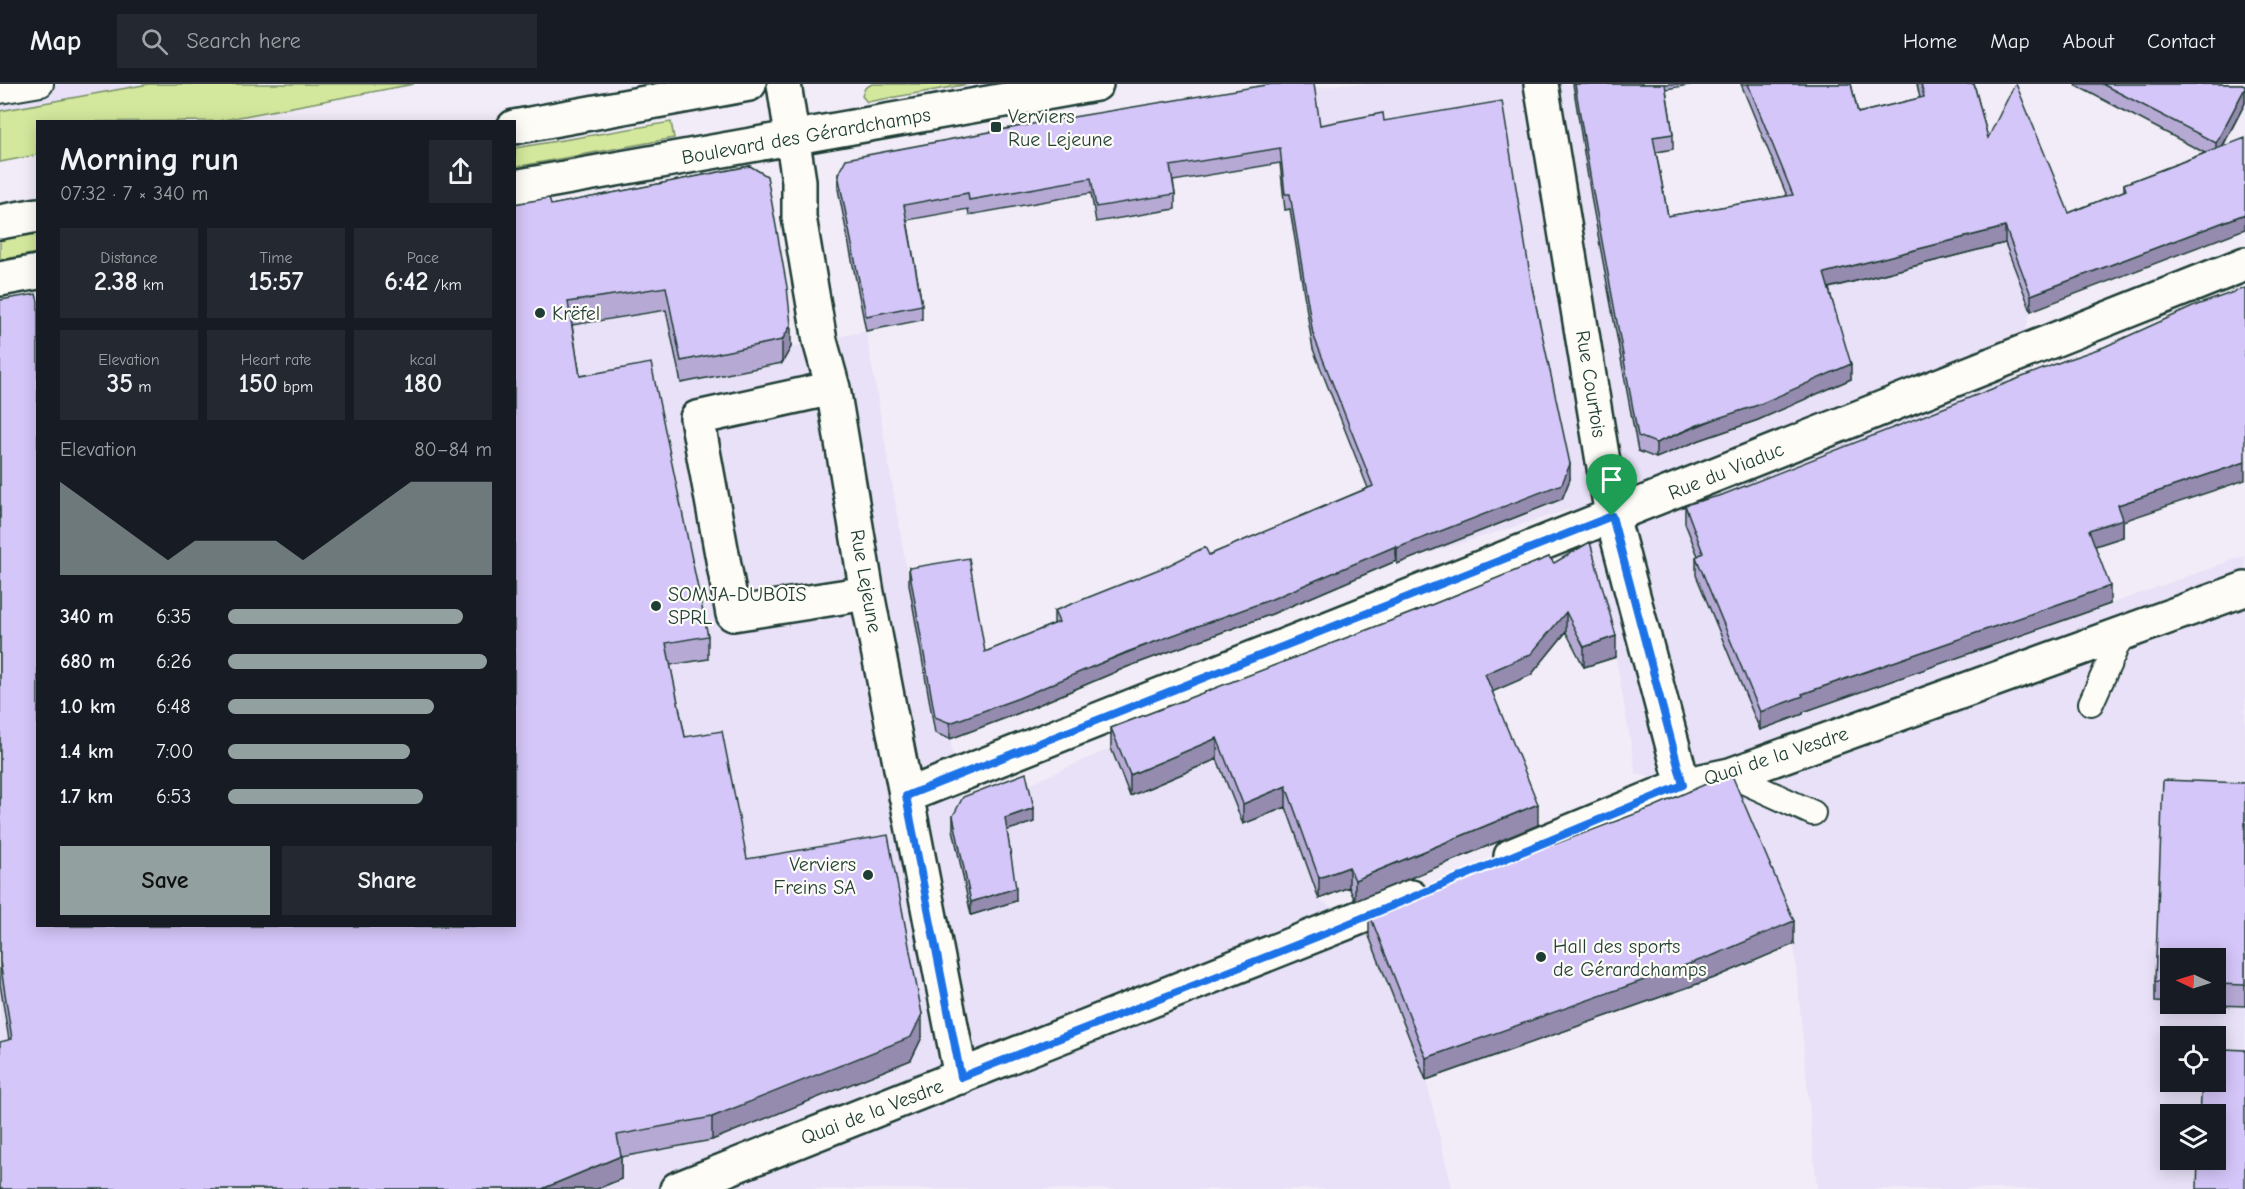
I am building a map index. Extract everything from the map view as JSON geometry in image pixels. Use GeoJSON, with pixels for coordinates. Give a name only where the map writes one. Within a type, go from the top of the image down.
{"type":"FeatureCollection","features":[{"type":"Feature","properties":{"kind":"main road"},"geometry":{"type":"LineString","coordinates":[[516,127],[749,84]]}},
{"type":"Feature","properties":{"kind":"main road","name":"Rue Lejeune"},"geometry":{"type":"LineString","coordinates":[[784,84],[799,181],[799,218],[820,341],[832,388],[867,593],[961,1077]]}},
{"type":"Feature","properties":{"kind":"main road","name":"Boulevard des Gérardchamps"},"geometry":{"type":"LineString","coordinates":[[516,187],[1096,84]]}},
{"type":"Feature","properties":{"kind":"main road","name":"Rue Courtois"},"geometry":{"type":"LineString","coordinates":[[1541,84],[1612,516],[1683,785]]}},
{"type":"Feature","properties":{"kind":"main road"},"geometry":{"type":"LineString","coordinates":[[0,222],[36,215]]}},
{"type":"Feature","properties":{"kind":"main road","name":"Rue du Viaduc"},"geometry":{"type":"LineString","coordinates":[[906,796],[2245,264]]}},
{"type":"Feature","properties":{"kind":"main road"},"geometry":{"type":"LineString","coordinates":[[0,279],[36,272]]}},
{"type":"Feature","properties":{"kind":"main road"},"geometry":{"type":"LineString","coordinates":[[832,388],[697,418],[733,614],[867,593]]}},
{"type":"Feature","properties":{"kind":"main road","name":"Quai de la Vesdre"},"geometry":{"type":"LineString","coordinates":[[1487,866],[1683,785],[1730,775],[2245,589]]}},
{"type":"Feature","properties":{"kind":"main road","name":"Quai de la Vesdre"},"geometry":{"type":"LineString","coordinates":[[677,1189],[1433,888]]}},
{"type":"Feature","properties":{"kind":"lane"},"geometry":{"type":"LineString","coordinates":[[0,92],[41,84]]}},
{"type":"Feature","properties":{"kind":"lane"},"geometry":{"type":"LineString","coordinates":[[2091,703],[2122,634]]}},
{"type":"Feature","properties":{"kind":"lane"},"geometry":{"type":"LineString","coordinates":[[1730,775],[1813,813]]}},
{"type":"Feature","properties":{"kind":"shaded area"},"geometry":{"type":"Polygon","coordinates":[[[0,84],[149,84],[0,111],[0,84]]]}},
{"type":"Feature","properties":{"kind":"shaded area"},"geometry":{"type":"Polygon","coordinates":[[[1343,84],[1573,84],[1592,202],[1638,451],[1656,458],[1792,207],[1761,131],[1856,120],[1966,144],[2031,311],[2003,403],[2074,617],[2245,556],[2245,1189],[1817,1189],[1794,944],[1731,796],[1636,774],[1616,657],[1583,567],[1571,509],[1397,563],[1313,349],[1280,160],[1236,171],[1171,182],[1175,209],[1096,222],[1080,132],[1343,84]]]}},
{"type":"Feature","properties":{"kind":"shaded area"},"geometry":{"type":"Polygon","coordinates":[[[516,228],[613,318],[639,314],[664,290],[681,383],[782,363],[791,347],[866,331],[934,732],[950,739],[963,810],[1026,786],[1111,748],[1414,633],[1496,831],[1320,899],[1369,937],[1426,1080],[1452,1189],[0,1189],[0,317],[36,894],[36,927],[516,927],[516,228]]]}},
{"type":"Feature","properties":{"kind":"green space"},"geometry":{"type":"Polygon","coordinates":[[[149,84],[414,84],[223,120],[36,120],[36,155],[0,162],[0,111],[149,84]]]}},
{"type":"Feature","properties":{"kind":"green space"},"geometry":{"type":"Polygon","coordinates":[[[872,84],[969,84],[867,102],[862,96],[865,88],[872,84]]]}},
{"type":"Feature","properties":{"kind":"green space"},"geometry":{"type":"Polygon","coordinates":[[[671,122],[674,138],[516,167],[516,148],[671,122]]]}},
{"type":"Feature","properties":{"kind":"green space"},"geometry":{"type":"Polygon","coordinates":[[[36,233],[36,253],[0,260],[0,240],[36,233]]]}},
{"type":"Feature","properties":{"kind":"building"},"geometry":{"type":"Polygon","coordinates":[[[1272,84],[1314,84],[1320,125],[1383,113],[1384,121],[1502,101],[1532,287],[1570,464],[1562,484],[1397,548],[1396,546],[1272,599],[1127,652],[1019,698],[950,723],[935,717],[909,568],[969,558],[985,652],[1059,622],[1054,611],[1167,566],[1205,547],[1209,555],[1373,486],[1313,334],[1290,194],[1285,194],[1280,148],[1170,166],[1175,194],[1096,207],[1091,178],[969,200],[968,193],[904,205],[922,305],[866,316],[838,174],[846,159],[1043,122],[1272,84]]]}},
{"type":"Feature","properties":{"kind":"building"},"geometry":{"type":"Polygon","coordinates":[[[1575,84],[1665,84],[1673,134],[1653,137],[1668,216],[1793,195],[1748,84],[1851,84],[1858,113],[1924,97],[1921,84],[1974,84],[1988,138],[2016,84],[2069,213],[2126,190],[2124,184],[2245,138],[2245,214],[2031,295],[2005,227],[1824,273],[1851,364],[1758,405],[1700,424],[1656,443],[1638,436],[1575,84]]]}},
{"type":"Feature","properties":{"kind":"building"},"geometry":{"type":"Polygon","coordinates":[[[2102,84],[2242,84],[2245,88],[2216,143],[2102,84]]]}},
{"type":"Feature","properties":{"kind":"building"},"geometry":{"type":"Polygon","coordinates":[[[750,166],[767,176],[787,287],[791,325],[782,340],[681,361],[666,287],[568,302],[580,376],[651,363],[708,636],[666,643],[685,737],[722,731],[747,859],[888,835],[922,1014],[911,1037],[712,1117],[617,1135],[621,1156],[542,1189],[0,1189],[0,1042],[12,1039],[0,961],[0,300],[36,294],[36,927],[516,927],[516,204],[549,198],[551,205],[750,166]]]}},
{"type":"Feature","properties":{"kind":"building"},"geometry":{"type":"Polygon","coordinates":[[[2245,288],[2245,462],[2118,505],[2123,519],[2089,530],[2110,586],[1802,694],[1803,696],[1760,712],[1696,557],[1703,553],[1685,505],[1722,495],[2104,347],[2197,305],[2245,288]]]}},
{"type":"Feature","properties":{"kind":"building"},"geometry":{"type":"Polygon","coordinates":[[[1590,542],[1616,636],[1584,647],[1566,612],[1531,654],[1485,674],[1538,804],[1355,880],[1349,867],[1319,878],[1286,786],[1243,804],[1217,738],[1130,775],[1111,728],[1414,612],[1549,557],[1554,563],[1590,542]]]}},
{"type":"Feature","properties":{"kind":"building"},"geometry":{"type":"Polygon","coordinates":[[[1026,773],[1034,808],[1005,818],[1016,888],[971,902],[953,816],[963,797],[1026,773]]]}},
{"type":"Feature","properties":{"kind":"building","name":"Hall des sports de Gérardchamps"},"geometry":{"type":"Polygon","coordinates":[[[1731,773],[1794,921],[1714,955],[1426,1058],[1369,913],[1552,837],[1555,844],[1651,808],[1731,773]]]}},
{"type":"Feature","properties":{"kind":"building"},"geometry":{"type":"Polygon","coordinates":[[[2163,780],[2245,783],[2245,985],[2226,984],[2226,948],[2160,948],[2160,981],[2155,981],[2163,780]]]}},
{"type":"Feature","properties":{"kind":"building"},"geometry":{"type":"Polygon","coordinates":[[[2226,1049],[2245,1050],[2245,1189],[2197,1189],[2198,1170],[2226,1170],[2226,1104],[2201,1104],[2201,1092],[2226,1092],[2226,1049]]]}},
{"type":"Feature","properties":{"kind":"place","name":"Verviers Rue Lejeune"},"geometry":{"type":"Point","coordinates":[996,127]}},
{"type":"Feature","properties":{"kind":"place","name":"Krëfel"},"geometry":{"type":"Point","coordinates":[540,313]}},
{"type":"Feature","properties":{"kind":"place","name":"SOMJA-DUBOIS SPRL"},"geometry":{"type":"Point","coordinates":[656,606]}},
{"type":"Feature","properties":{"kind":"place","name":"Verviers Freins SA"},"geometry":{"type":"Point","coordinates":[868,875]}},
{"type":"Feature","properties":{"kind":"place","name":"Hall des sports de Gérardchamps"},"geometry":{"type":"Point","coordinates":[1541,957]}},
{"type":"Feature","properties":{"kind":"route"},"geometry":{"type":"LineString","coordinates":[[1612,516],[1683,785],[1314,938],[961,1077],[906,796],[1612,516]]}}]}
